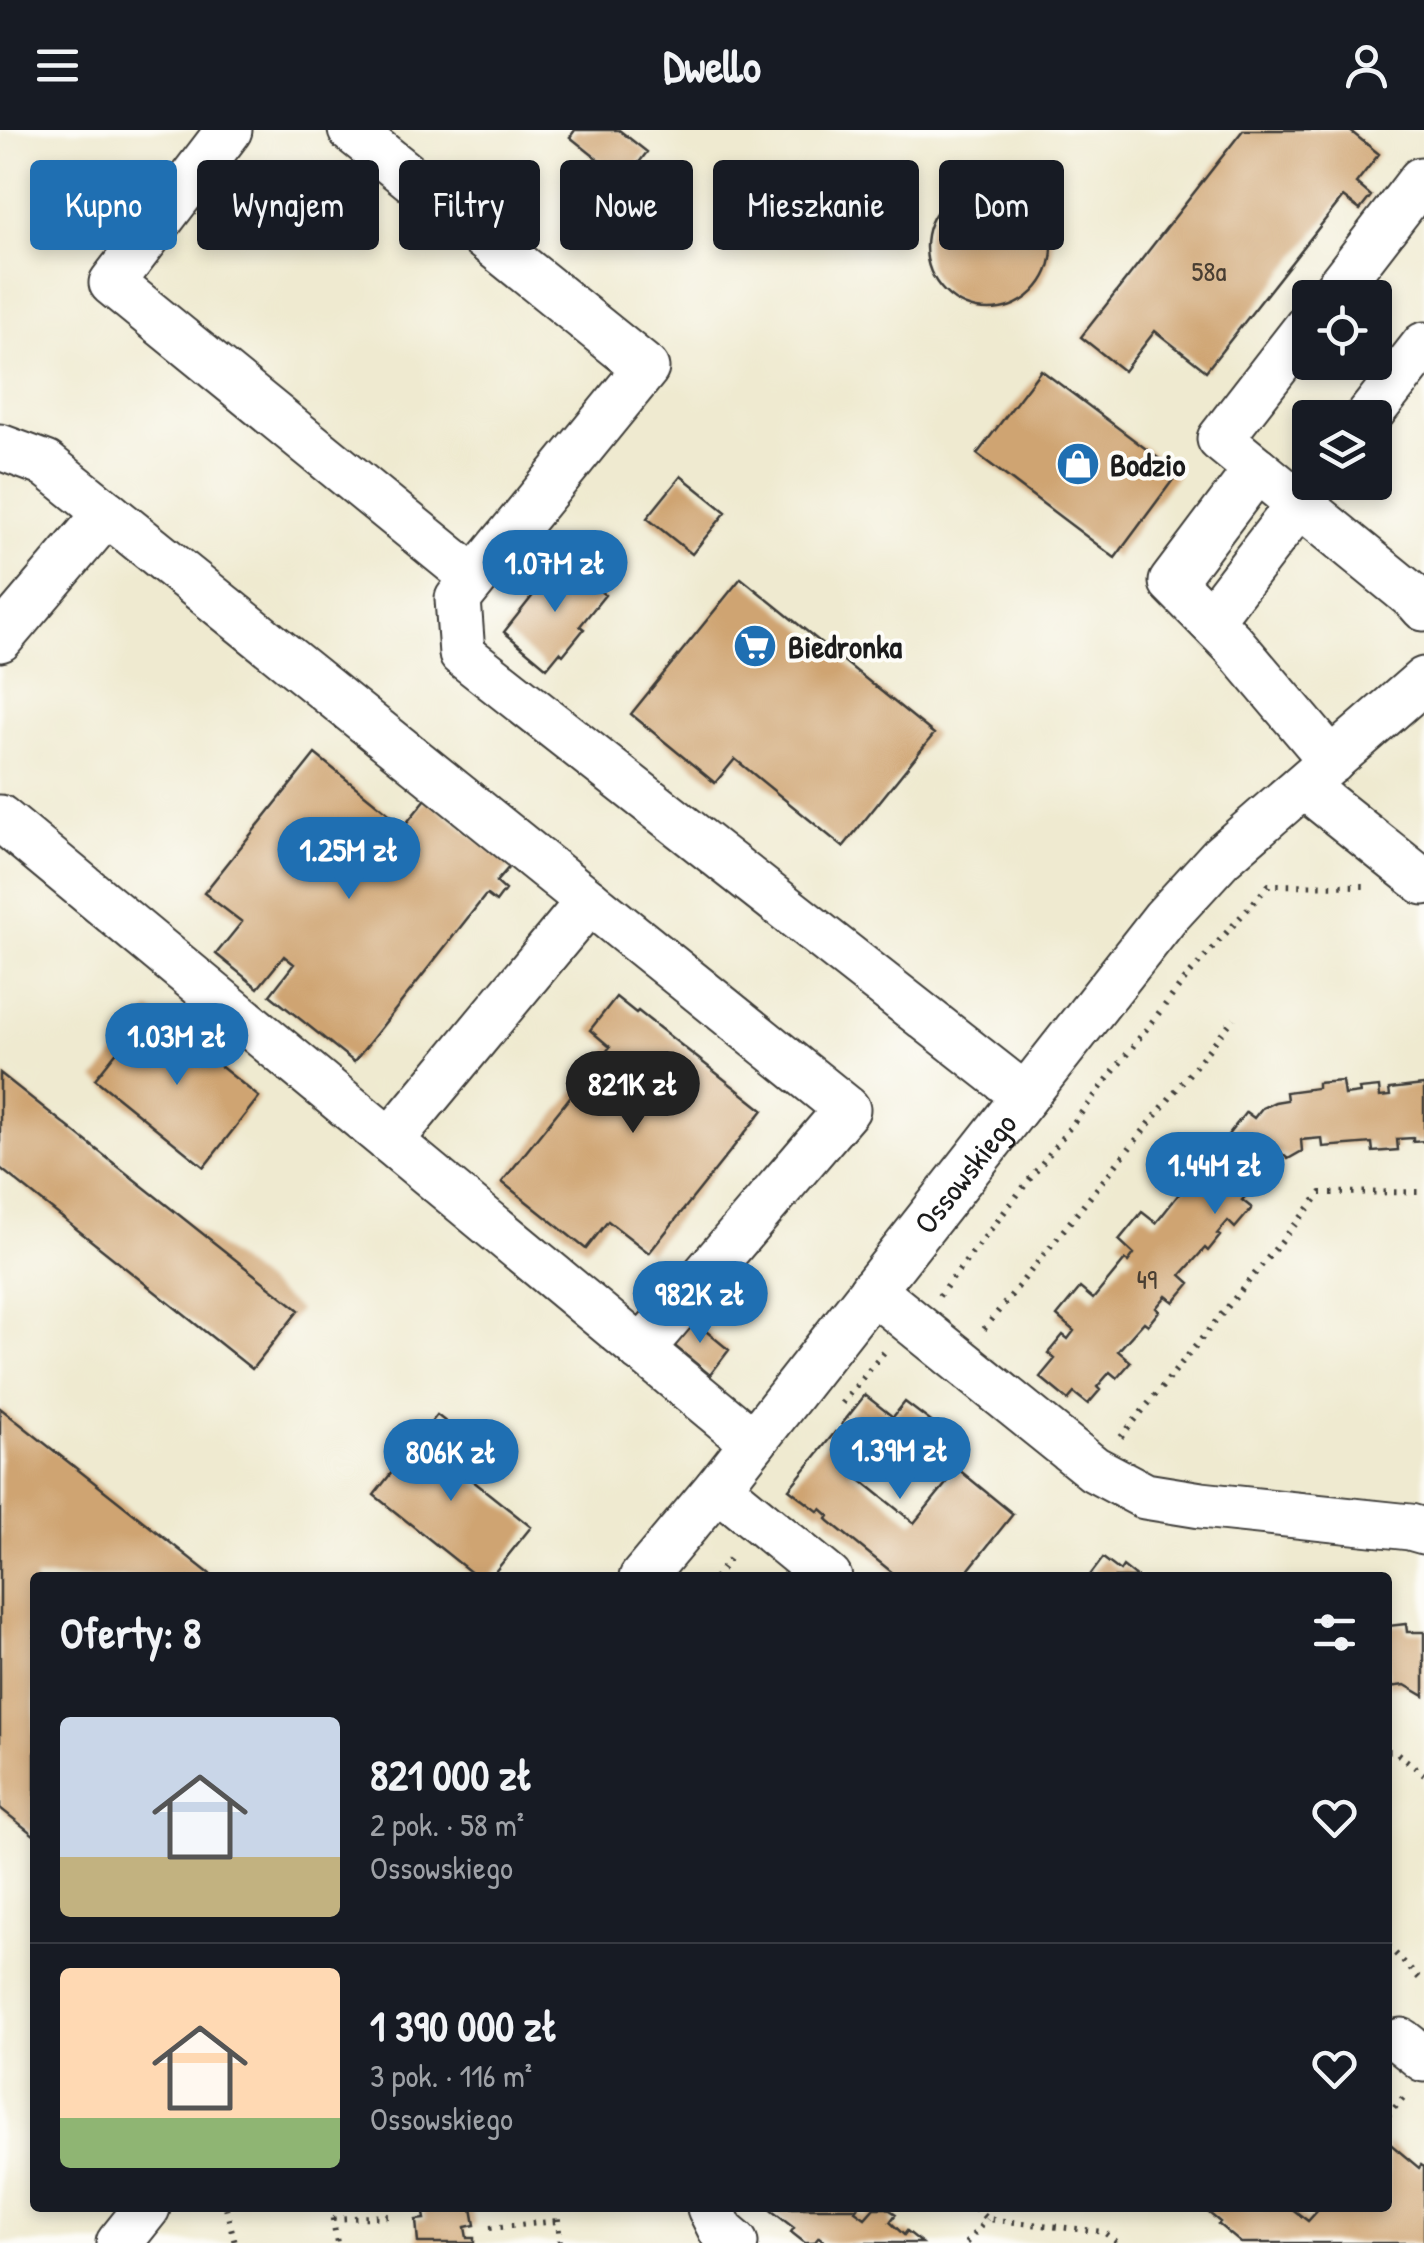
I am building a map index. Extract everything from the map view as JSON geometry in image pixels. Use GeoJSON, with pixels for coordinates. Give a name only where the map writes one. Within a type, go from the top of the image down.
{"type":"FeatureCollection","features":[{"type":"Feature","properties":{"kind":"street"},"geometry":{"type":"LineString","coordinates":[[229,130],[112,284],[474,578]]}},
{"type":"Feature","properties":{"kind":"street"},"geometry":{"type":"LineString","coordinates":[[351,130],[646,368],[458,599],[462,654],[1025,1096]]}},
{"type":"Feature","properties":{"kind":"street"},"geometry":{"type":"LineString","coordinates":[[1344,280],[1421,180],[1424,183]]}},
{"type":"Feature","properties":{"kind":"street"},"geometry":{"type":"LineString","coordinates":[[1381,400],[1424,345]]}},
{"type":"Feature","properties":{"kind":"street"},"geometry":{"type":"LineString","coordinates":[[1292,346],[1220,438],[1257,469],[1292,485]]}},
{"type":"Feature","properties":{"kind":"street"},"geometry":{"type":"LineString","coordinates":[[0,446],[46,464],[847,1109],[641,1350]]}},
{"type":"Feature","properties":{"kind":"street"},"geometry":{"type":"LineString","coordinates":[[1257,469],[1172,582],[1232,643],[1318,773],[1424,882]]}},
{"type":"Feature","properties":{"kind":"street"},"geometry":{"type":"LineString","coordinates":[[1210,620],[1303,500]]}},
{"type":"Feature","properties":{"kind":"street"},"geometry":{"type":"LineString","coordinates":[[1315,500],[1424,608]]}},
{"type":"Feature","properties":{"kind":"street"},"geometry":{"type":"LineString","coordinates":[[0,639],[106,513]]}},
{"type":"Feature","properties":{"kind":"street","name":"Ossowskiego"},"geometry":{"type":"LineString","coordinates":[[647,1572],[1166,918],[1222,858],[1424,680]]}},
{"type":"Feature","properties":{"kind":"street"},"geometry":{"type":"LineString","coordinates":[[0,818],[753,1442]]}},
{"type":"Feature","properties":{"kind":"street"},"geometry":{"type":"LineString","coordinates":[[390,1141],[589,901]]}},
{"type":"Feature","properties":{"kind":"street"},"geometry":{"type":"LineString","coordinates":[[872,1290],[1094,1470],[1145,1496],[1424,1531]]}},
{"type":"Feature","properties":{"kind":"street"},"geometry":{"type":"LineString","coordinates":[[718,1487],[822,1572]]}},
{"type":"Feature","properties":{"kind":"street"},"geometry":{"type":"LineString","coordinates":[[712,2212],[722,2232],[735,2243]]}},
{"type":"Feature","properties":{"kind":"path"},"geometry":{"type":"LineString","coordinates":[[836,1410],[896,1337],[916,1326],[1186,978],[1270,885],[1370,886]]}},
{"type":"Feature","properties":{"kind":"path"},"geometry":{"type":"LineString","coordinates":[[959,1361],[1234,1018]]}},
{"type":"Feature","properties":{"kind":"path"},"geometry":{"type":"LineString","coordinates":[[1094,1470],[1322,1193],[1424,1192]]}},
{"type":"Feature","properties":{"kind":"path"},"geometry":{"type":"LineString","coordinates":[[720,1572],[760,1521]]}},
{"type":"Feature","properties":{"kind":"path"},"geometry":{"type":"LineString","coordinates":[[1392,1751],[1424,1774]]}},
{"type":"Feature","properties":{"kind":"path"},"geometry":{"type":"LineString","coordinates":[[1392,1950],[1424,1982]]}},
{"type":"Feature","properties":{"kind":"path"},"geometry":{"type":"LineString","coordinates":[[227,2212],[235,2243]]}},
{"type":"Feature","properties":{"kind":"path"},"geometry":{"type":"LineString","coordinates":[[332,2212],[337,2243]]}},
{"type":"Feature","properties":{"kind":"path"},"geometry":{"type":"LineString","coordinates":[[557,2212],[560,2243]]}},
{"type":"Feature","properties":{"kind":"path"},"geometry":{"type":"LineString","coordinates":[[979,2212],[987,2219],[1104,2232],[1118,2243]]}},
{"type":"Feature","properties":{"kind":"path"},"geometry":{"type":"LineString","coordinates":[[333,2219],[389,2216]]}},
{"type":"Feature","properties":{"kind":"path"},"geometry":{"type":"LineString","coordinates":[[966,2243],[987,2219]]}},
{"type":"Feature","properties":{"kind":"path"},"geometry":{"type":"LineString","coordinates":[[490,2228],[558,2221]]}},
{"type":"Feature","properties":{"kind":"building"},"geometry":{"type":"Polygon","coordinates":[[[575,130],[619,130],[647,152],[641,160],[599,160],[570,137],[575,130]]]}},
{"type":"Feature","properties":{"kind":"building"},"geometry":{"type":"Polygon","coordinates":[[[1243,130],[1349,130],[1379,154],[1356,183],[1371,196],[1360,210],[1343,197],[1206,371],[1155,331],[1124,371],[1081,337],[1243,130]]]}},
{"type":"Feature","properties":{"kind":"building"},"geometry":{"type":"Polygon","coordinates":[[[939,210],[939,250],[1052,250],[1041,282],[1024,299],[1001,309],[977,309],[954,299],[937,282],[927,259],[927,235],[939,210]]]}},
{"type":"Feature","properties":{"kind":"building","name":"Bodzio"},"geometry":{"type":"Polygon","coordinates":[[[1041,370],[1178,473],[1115,558],[977,454],[1041,370]]]}},
{"type":"Feature","properties":{"kind":"building"},"geometry":{"type":"Polygon","coordinates":[[[681,476],[726,512],[692,554],[647,518],[681,476]]]}},
{"type":"Feature","properties":{"kind":"building"},"geometry":{"type":"Polygon","coordinates":[[[561,560],[605,595],[580,626],[584,629],[547,668],[504,632],[561,560]]]}},
{"type":"Feature","properties":{"kind":"building","name":"Biedronka"},"geometry":{"type":"Polygon","coordinates":[[[741,578],[934,734],[843,847],[735,759],[715,783],[631,714],[741,578]]]}},
{"type":"Feature","properties":{"kind":"building"},"geometry":{"type":"Polygon","coordinates":[[[315,754],[404,826],[426,799],[510,866],[496,882],[505,890],[496,902],[485,896],[354,1062],[270,995],[294,964],[284,956],[258,988],[216,954],[242,922],[204,893],[315,754]]]}},
{"type":"Feature","properties":{"kind":"building"},"geometry":{"type":"Polygon","coordinates":[[[616,997],[763,1110],[649,1253],[608,1221],[586,1249],[502,1182],[610,1047],[590,1030],[616,997]]]}},
{"type":"Feature","properties":{"kind":"building"},"geometry":{"type":"Polygon","coordinates":[[[150,1010],[259,1097],[204,1167],[95,1079],[150,1010]]]}},
{"type":"Feature","properties":{"kind":"building"},"geometry":{"type":"Polygon","coordinates":[[[0,1073],[299,1310],[252,1369],[0,1168],[0,1073]]]}},
{"type":"Feature","properties":{"kind":"building"},"geometry":{"type":"Polygon","coordinates":[[[1342,1081],[1344,1095],[1379,1087],[1380,1097],[1390,1096],[1389,1089],[1424,1085],[1424,1141],[1397,1139],[1398,1150],[1373,1152],[1372,1143],[1323,1147],[1322,1138],[1301,1140],[1302,1151],[1288,1159],[1281,1153],[1242,1200],[1252,1208],[1235,1228],[1228,1221],[1208,1251],[1205,1248],[1181,1275],[1190,1283],[1174,1302],[1166,1296],[1148,1325],[1144,1322],[1118,1351],[1131,1362],[1117,1378],[1110,1372],[1088,1404],[1074,1393],[1068,1400],[1040,1377],[1055,1359],[1048,1353],[1063,1335],[1068,1339],[1074,1331],[1057,1316],[1080,1288],[1093,1299],[1125,1260],[1128,1262],[1134,1254],[1119,1240],[1142,1212],[1156,1223],[1187,1184],[1191,1187],[1196,1179],[1180,1165],[1204,1137],[1217,1149],[1246,1112],[1254,1118],[1262,1108],[1287,1100],[1286,1092],[1342,1081]]]}},
{"type":"Feature","properties":{"kind":"building"},"geometry":{"type":"Polygon","coordinates":[[[690,1318],[729,1350],[710,1375],[671,1343],[690,1318]]]}},
{"type":"Feature","properties":{"kind":"building"},"geometry":{"type":"Polygon","coordinates":[[[865,1395],[893,1417],[905,1402],[934,1424],[914,1450],[885,1428],[850,1471],[914,1523],[958,1469],[1013,1514],[967,1572],[892,1572],[829,1521],[821,1509],[819,1512],[789,1489],[835,1432],[838,1435],[845,1427],[842,1424],[865,1395]]]}},
{"type":"Feature","properties":{"kind":"building"},"geometry":{"type":"Polygon","coordinates":[[[0,1408],[207,1572],[30,1572],[30,1832],[0,1808],[0,1408]]]}},
{"type":"Feature","properties":{"kind":"building"},"geometry":{"type":"Polygon","coordinates":[[[437,1415],[466,1438],[448,1461],[531,1527],[495,1572],[470,1572],[374,1495],[437,1415]]]}},
{"type":"Feature","properties":{"kind":"building"},"geometry":{"type":"Polygon","coordinates":[[[1103,1558],[1120,1571],[1123,1566],[1130,1572],[1092,1572],[1103,1558]]]}},
{"type":"Feature","properties":{"kind":"building"},"geometry":{"type":"Polygon","coordinates":[[[1406,1624],[1407,1632],[1424,1632],[1424,1696],[1405,1685],[1392,1687],[1392,1626],[1406,1624]]]}},
{"type":"Feature","properties":{"kind":"building"},"geometry":{"type":"Polygon","coordinates":[[[1392,2145],[1419,2168],[1424,2167],[1424,2243],[1241,2243],[1208,2212],[1296,2212],[1308,2221],[1316,2212],[1392,2212],[1392,2145]]]}},
{"type":"Feature","properties":{"kind":"building"},"geometry":{"type":"Polygon","coordinates":[[[424,2212],[473,2212],[475,2225],[465,2227],[467,2238],[474,2238],[474,2243],[418,2243],[416,2220],[425,2219],[424,2212]]]}},
{"type":"Feature","properties":{"kind":"building"},"geometry":{"type":"Polygon","coordinates":[[[773,2212],[856,2212],[865,2218],[870,2212],[893,2212],[896,2214],[890,2222],[904,2235],[907,2231],[922,2243],[826,2243],[819,2237],[814,2243],[805,2243],[791,2232],[794,2228],[773,2212]]]}},
{"type":"Feature","properties":{"kind":"place","name":"Bodzio"},"geometry":{"type":"Point","coordinates":[1078,464]}},
{"type":"Feature","properties":{"kind":"place","name":"Biedronka"},"geometry":{"type":"Point","coordinates":[755,646]}}]}
